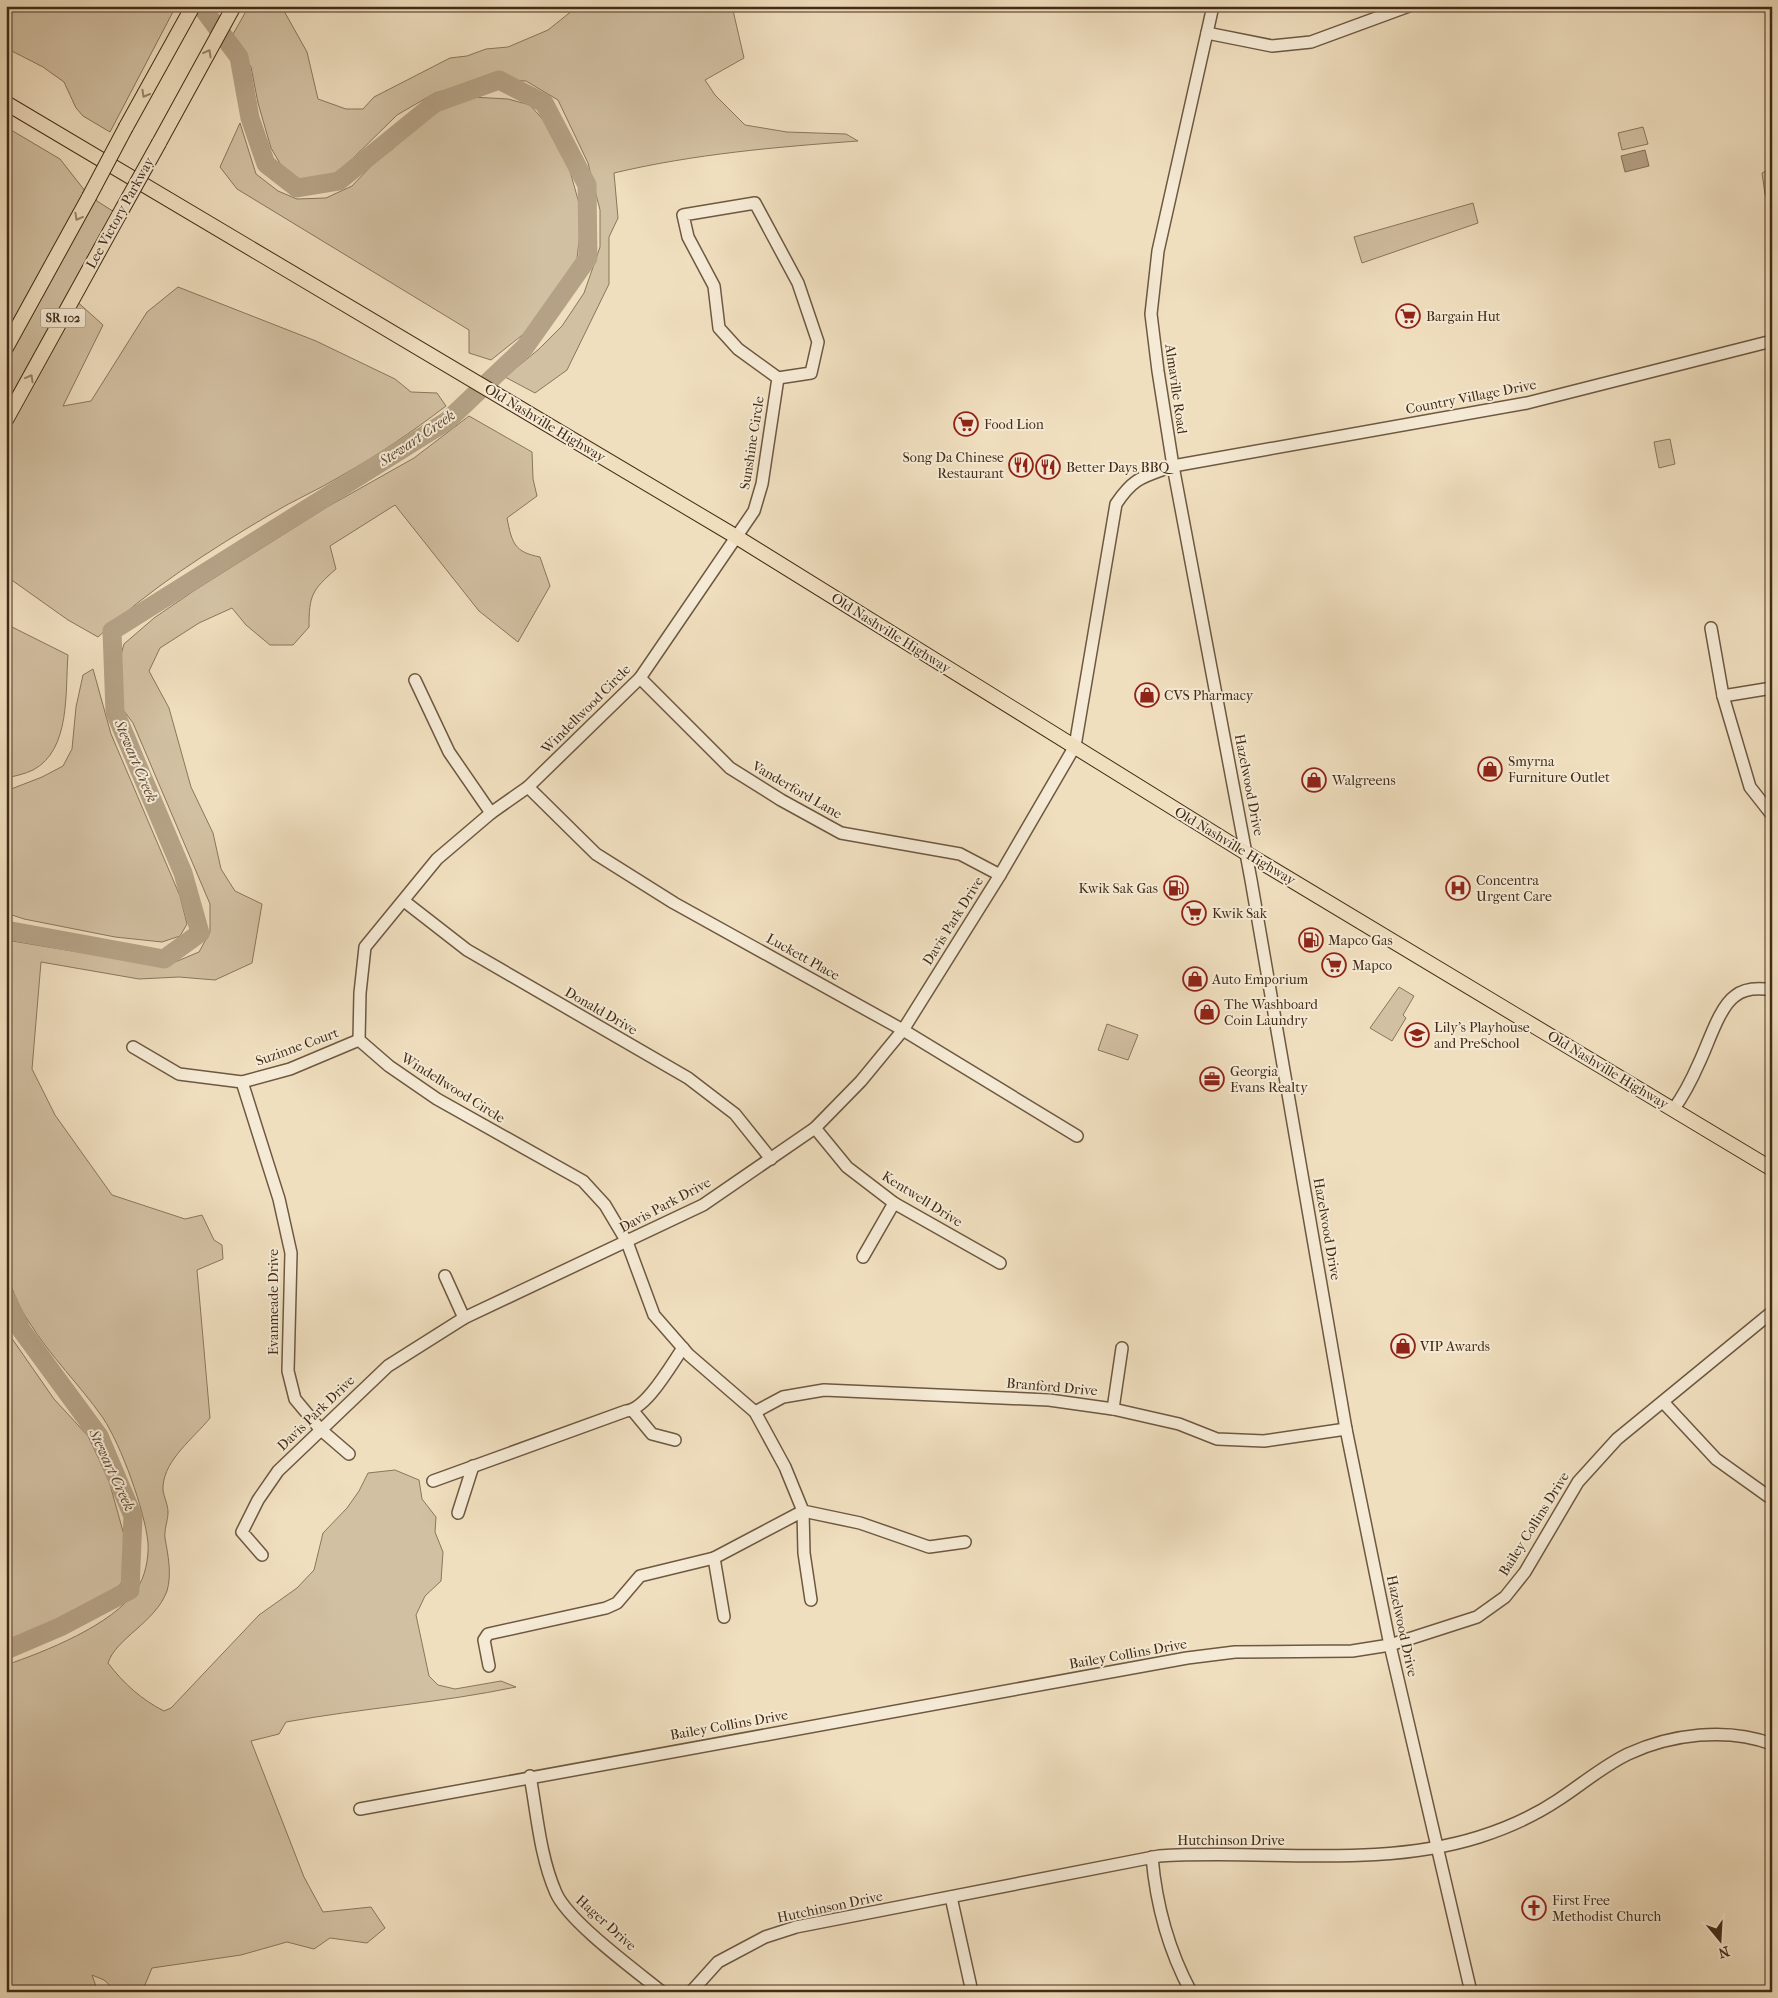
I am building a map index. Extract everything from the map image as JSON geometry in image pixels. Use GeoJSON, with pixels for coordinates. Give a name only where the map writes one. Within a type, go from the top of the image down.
{"type":"FeatureCollection","features":[{"type":"Feature","properties":{"kind":"main road","name":"SR 102"},"geometry":{"type":"LineString","coordinates":[[6,348],[193,6]]}},
{"type":"Feature","properties":{"kind":"main road","name":"Lee Victory Parkway"},"geometry":{"type":"LineString","coordinates":[[6,420],[234,6]]}},
{"type":"Feature","properties":{"kind":"main road","name":"Old Nashville Highway"},"geometry":{"type":"LineString","coordinates":[[6,103],[735,536],[1246,853],[1772,1169]]}},
{"type":"Feature","properties":{"kind":"main road"},"geometry":{"type":"LineString","coordinates":[[6,335],[23,302],[44,281]]}},
{"type":"Feature","properties":{"kind":"street","name":"Almaville Road"},"geometry":{"type":"LineString","coordinates":[[1173,466],[1151,314],[1158,251],[1213,6]]}},
{"type":"Feature","properties":{"kind":"street"},"geometry":{"type":"LineString","coordinates":[[1207,33],[1272,46],[1311,42],[1409,6]]}},
{"type":"Feature","properties":{"kind":"street"},"geometry":{"type":"LineString","coordinates":[[755,204],[798,284],[818,342],[811,373],[778,378],[738,349],[719,328],[714,286],[688,237],[683,216],[755,204]]}},
{"type":"Feature","properties":{"kind":"street","name":"Country Village Drive"},"geometry":{"type":"LineString","coordinates":[[1173,466],[1527,403],[1772,341]]}},
{"type":"Feature","properties":{"kind":"street","name":"Sunshine Circle"},"geometry":{"type":"LineString","coordinates":[[735,536],[754,512],[762,484],[778,378]]}},
{"type":"Feature","properties":{"kind":"street"},"geometry":{"type":"LineString","coordinates":[[1075,746],[1116,504],[1128,487],[1142,477],[1173,466]]}},
{"type":"Feature","properties":{"kind":"street","name":"Hazelwood Drive"},"geometry":{"type":"LineString","coordinates":[[1173,466],[1246,853],[1346,1429],[1390,1645],[1439,1847],[1471,1992]]}},
{"type":"Feature","properties":{"kind":"street","name":"Windellwood Circle"},"geometry":{"type":"LineString","coordinates":[[735,536],[640,678],[528,787],[491,813],[437,859],[365,948],[360,993],[359,1040],[389,1066],[437,1099],[583,1181],[605,1205],[627,1242],[654,1314],[683,1348],[755,1412],[785,1467],[803,1511]]}},
{"type":"Feature","properties":{"kind":"street"},"geometry":{"type":"LineString","coordinates":[[1711,628],[1723,696],[1750,787],[1772,815]]}},
{"type":"Feature","properties":{"kind":"street","name":"Vanderford Lane"},"geometry":{"type":"LineString","coordinates":[[640,678],[730,768],[824,824],[841,833],[960,854],[1000,875]]}},
{"type":"Feature","properties":{"kind":"street"},"geometry":{"type":"LineString","coordinates":[[415,680],[449,752],[491,813]]}},
{"type":"Feature","properties":{"kind":"street"},"geometry":{"type":"LineString","coordinates":[[1723,696],[1772,688]]}},
{"type":"Feature","properties":{"kind":"street","name":"Davis Park Drive"},"geometry":{"type":"LineString","coordinates":[[262,1555],[242,1532],[258,1500],[278,1471],[388,1366],[464,1318],[703,1205],[815,1128],[861,1081],[903,1030],[1000,875],[1075,746]]}},
{"type":"Feature","properties":{"kind":"street","name":"Luckett Place"},"geometry":{"type":"LineString","coordinates":[[528,787],[596,854],[674,903],[903,1030],[1077,1136]]}},
{"type":"Feature","properties":{"kind":"street","name":"Donald Drive"},"geometry":{"type":"LineString","coordinates":[[404,901],[467,950],[688,1078],[735,1114],[771,1159]]}},
{"type":"Feature","properties":{"kind":"street"},"geometry":{"type":"LineString","coordinates":[[1674,1110],[1699,1065],[1726,1004],[1735,995],[1746,990],[1772,990]]}},
{"type":"Feature","properties":{"kind":"street","name":"Suzinne Court"},"geometry":{"type":"LineString","coordinates":[[133,1047],[179,1074],[242,1082],[290,1069],[359,1040]]}},
{"type":"Feature","properties":{"kind":"street","name":"Evanmeade Drive"},"geometry":{"type":"LineString","coordinates":[[242,1082],[279,1199],[291,1253],[288,1371],[295,1398],[320,1429],[348,1454]]}},
{"type":"Feature","properties":{"kind":"street","name":"Kentwell Drive"},"geometry":{"type":"LineString","coordinates":[[815,1128],[847,1168],[894,1203],[1000,1263]]}},
{"type":"Feature","properties":{"kind":"street"},"geometry":{"type":"LineString","coordinates":[[863,1257],[894,1203]]}},
{"type":"Feature","properties":{"kind":"street"},"geometry":{"type":"LineString","coordinates":[[445,1276],[464,1318]]}},
{"type":"Feature","properties":{"kind":"street","name":"Bailey Collins Drive"},"geometry":{"type":"LineString","coordinates":[[360,1809],[530,1776],[1187,1658],[1236,1652],[1352,1651],[1390,1645],[1477,1617],[1505,1597],[1525,1572],[1562,1506],[1590,1467],[1616,1439],[1772,1312]]}},
{"type":"Feature","properties":{"kind":"street"},"geometry":{"type":"LineString","coordinates":[[433,1481],[626,1411],[633,1411],[648,1398],[683,1348]]}},
{"type":"Feature","properties":{"kind":"street"},"geometry":{"type":"LineString","coordinates":[[1113,1409],[1122,1348]]}},
{"type":"Feature","properties":{"kind":"street","name":"Branford Drive"},"geometry":{"type":"LineString","coordinates":[[755,1412],[783,1397],[824,1390],[1049,1400],[1113,1409],[1179,1424],[1217,1439],[1264,1441],[1346,1429]]}},
{"type":"Feature","properties":{"kind":"street"},"geometry":{"type":"LineString","coordinates":[[1663,1402],[1716,1459],[1772,1499]]}},
{"type":"Feature","properties":{"kind":"street"},"geometry":{"type":"LineString","coordinates":[[633,1411],[652,1434],[675,1440]]}},
{"type":"Feature","properties":{"kind":"street"},"geometry":{"type":"LineString","coordinates":[[458,1513],[473,1466]]}},
{"type":"Feature","properties":{"kind":"street"},"geometry":{"type":"LineString","coordinates":[[803,1511],[804,1553],[811,1600]]}},
{"type":"Feature","properties":{"kind":"street"},"geometry":{"type":"LineString","coordinates":[[489,1666],[484,1640],[488,1634],[606,1608],[617,1603],[640,1576],[714,1558],[803,1511],[860,1523],[929,1547],[965,1542]]}},
{"type":"Feature","properties":{"kind":"street"},"geometry":{"type":"LineString","coordinates":[[714,1558],[724,1618]]}},
{"type":"Feature","properties":{"kind":"street","name":"Hutchinson Drive"},"geometry":{"type":"LineString","coordinates":[[691,1992],[718,1962],[765,1937],[796,1927],[1152,1857],[1208,1853],[1388,1855],[1439,1847],[1480,1837],[1519,1822],[1556,1802],[1627,1755],[1658,1743],[1689,1737],[1715,1735],[1738,1736],[1772,1744]]}},
{"type":"Feature","properties":{"kind":"street","name":"Hager Drive"},"geometry":{"type":"LineString","coordinates":[[530,1776],[541,1840],[556,1893],[570,1914],[662,1992]]}},
{"type":"Feature","properties":{"kind":"street"},"geometry":{"type":"LineString","coordinates":[[1152,1857],[1154,1882],[1166,1930],[1191,1992]]}},
{"type":"Feature","properties":{"kind":"street"},"geometry":{"type":"LineString","coordinates":[[951,1897],[972,1992]]}},
{"type":"Feature","properties":{"kind":"shaded area"},"geometry":{"type":"Polygon","coordinates":[[[6,6],[176,6],[110,132],[83,116],[76,108],[64,82],[43,67],[6,48],[6,6]]]}},
{"type":"Feature","properties":{"kind":"shaded area"},"geometry":{"type":"Polygon","coordinates":[[[249,6],[279,6],[284,11],[307,52],[318,99],[346,109],[363,109],[374,97],[450,58],[467,56],[486,49],[508,47],[548,30],[578,6],[732,6],[744,58],[705,80],[715,95],[745,125],[787,132],[846,134],[858,141],[705,156],[614,173],[618,218],[609,237],[609,284],[567,370],[535,393],[505,377],[539,349],[562,326],[584,293],[600,247],[600,210],[588,163],[558,100],[526,81],[485,79],[435,93],[397,115],[336,175],[304,182],[285,172],[271,148],[258,103],[251,67],[232,36],[249,6]]]}},
{"type":"Feature","properties":{"kind":"shaded area"},"geometry":{"type":"Polygon","coordinates":[[[472,97],[508,99],[530,105],[552,130],[570,171],[582,214],[577,259],[526,332],[491,360],[469,353],[469,330],[237,189],[220,167],[240,123],[256,174],[278,191],[297,199],[326,198],[352,186],[373,164],[394,148],[418,123],[443,106],[472,97]]]}},
{"type":"Feature","properties":{"kind":"shaded area"},"geometry":{"type":"Polygon","coordinates":[[[6,127],[60,159],[89,196],[119,215],[73,298],[103,325],[63,406],[91,401],[147,312],[178,287],[316,341],[395,379],[411,392],[437,393],[446,406],[368,460],[280,509],[203,556],[159,586],[98,637],[68,620],[6,576],[6,127]]]}},
{"type":"Feature","properties":{"kind":"shaded area"},"geometry":{"type":"Polygon","coordinates":[[[1643,127],[1648,144],[1622,150],[1618,133],[1643,127]]]}},
{"type":"Feature","properties":{"kind":"shaded area"},"geometry":{"type":"Polygon","coordinates":[[[1645,150],[1649,166],[1625,172],[1621,156],[1645,150]]]}},
{"type":"Feature","properties":{"kind":"shaded area"},"geometry":{"type":"Polygon","coordinates":[[[1772,168],[1772,208],[1765,194],[1762,173],[1772,168]]]}},
{"type":"Feature","properties":{"kind":"shaded area"},"geometry":{"type":"Polygon","coordinates":[[[1473,203],[1478,223],[1362,263],[1354,237],[1473,203]]]}},
{"type":"Feature","properties":{"kind":"shaded area"},"geometry":{"type":"Polygon","coordinates":[[[469,416],[532,452],[533,479],[537,496],[507,518],[513,540],[519,549],[540,557],[550,586],[518,642],[479,611],[395,505],[330,546],[336,569],[317,588],[311,600],[309,627],[293,645],[270,645],[246,625],[232,608],[199,623],[160,648],[149,671],[169,708],[191,787],[213,833],[221,869],[235,891],[262,904],[252,963],[215,980],[179,977],[139,979],[41,962],[32,1069],[55,1115],[112,1195],[185,1219],[202,1215],[214,1240],[222,1245],[223,1259],[197,1270],[210,1418],[181,1449],[165,1476],[163,1489],[168,1512],[165,1535],[169,1571],[167,1591],[154,1612],[119,1646],[112,1654],[108,1663],[127,1684],[148,1702],[164,1711],[171,1708],[259,1615],[297,1588],[314,1570],[323,1533],[347,1508],[359,1491],[368,1473],[395,1470],[419,1480],[422,1499],[436,1517],[435,1532],[443,1552],[441,1581],[425,1596],[416,1615],[429,1676],[438,1685],[455,1689],[501,1681],[516,1687],[487,1693],[286,1722],[279,1734],[251,1741],[304,1877],[323,1912],[371,1907],[385,1928],[367,1943],[330,1938],[314,1949],[287,1942],[241,1955],[152,1968],[142,1992],[117,1992],[104,1980],[92,1975],[98,1992],[6,1992],[6,1665],[77,1636],[111,1615],[125,1603],[142,1580],[146,1568],[148,1543],[137,1497],[110,1430],[94,1406],[37,1335],[22,1311],[6,1274],[6,940],[168,965],[199,952],[210,932],[210,904],[133,723],[121,707],[118,666],[124,644],[154,618],[195,590],[327,507],[414,458],[469,416]]]}},
{"type":"Feature","properties":{"kind":"shaded area"},"geometry":{"type":"Polygon","coordinates":[[[1670,439],[1675,464],[1659,468],[1654,442],[1670,439]]]}},
{"type":"Feature","properties":{"kind":"shaded area"},"geometry":{"type":"Polygon","coordinates":[[[6,624],[68,655],[64,718],[54,749],[45,761],[33,770],[6,778],[6,624]]]}},
{"type":"Feature","properties":{"kind":"shaded area"},"geometry":{"type":"Polygon","coordinates":[[[93,669],[111,734],[180,896],[187,924],[180,936],[162,942],[115,937],[24,919],[6,913],[6,791],[42,777],[63,766],[72,749],[76,707],[83,675],[93,669]]]}},
{"type":"Feature","properties":{"kind":"shaded area"},"geometry":{"type":"Polygon","coordinates":[[[1399,987],[1414,996],[1403,1015],[1406,1018],[1392,1041],[1370,1028],[1399,987]]]}},
{"type":"Feature","properties":{"kind":"shaded area"},"geometry":{"type":"Polygon","coordinates":[[[1107,1024],[1138,1035],[1128,1060],[1098,1050],[1107,1024]]]}},
{"type":"Feature","properties":{"kind":"shaded area"},"geometry":{"type":"Polygon","coordinates":[[[6,1330],[54,1399],[88,1436],[109,1481],[124,1535],[125,1563],[121,1584],[94,1603],[6,1642],[6,1330]]]}},
{"type":"Feature","properties":{"kind":"waterway","name":"Stewart Creek"},"geometry":{"type":"LineString","coordinates":[[6,930],[164,959],[200,933],[183,873],[115,712],[112,631],[447,421],[525,347],[588,258],[587,185],[544,103],[499,80],[435,103],[339,181],[297,188],[266,164],[250,118],[239,57],[201,6]]}},
{"type":"Feature","properties":{"kind":"waterway","name":"Stewart Creek"},"geometry":{"type":"LineString","coordinates":[[6,1298],[22,1331],[99,1436],[133,1516],[130,1590],[60,1627],[6,1650]]}},
{"type":"Feature","properties":{"kind":"place","name":"Bargain Hut"},"geometry":{"type":"Point","coordinates":[1408,316]}},
{"type":"Feature","properties":{"kind":"place","name":"Food Lion"},"geometry":{"type":"Point","coordinates":[966,424]}},
{"type":"Feature","properties":{"kind":"place","name":"Song Da Chinese Restaurant"},"geometry":{"type":"Point","coordinates":[1021,465]}},
{"type":"Feature","properties":{"kind":"place","name":"Better Days BBQ"},"geometry":{"type":"Point","coordinates":[1048,467]}},
{"type":"Feature","properties":{"kind":"place","name":"CVS Pharmacy"},"geometry":{"type":"Point","coordinates":[1147,695]}},
{"type":"Feature","properties":{"kind":"place","name":"Smyrna Furniture Outlet"},"geometry":{"type":"Point","coordinates":[1490,769]}},
{"type":"Feature","properties":{"kind":"place","name":"Walgreens"},"geometry":{"type":"Point","coordinates":[1314,780]}},
{"type":"Feature","properties":{"kind":"place","name":"Kwik Sak Gas"},"geometry":{"type":"Point","coordinates":[1176,888]}},
{"type":"Feature","properties":{"kind":"place","name":"Concentra Urgent Care"},"geometry":{"type":"Point","coordinates":[1458,888]}},
{"type":"Feature","properties":{"kind":"place","name":"Kwik Sak"},"geometry":{"type":"Point","coordinates":[1194,913]}},
{"type":"Feature","properties":{"kind":"place","name":"Mapco Gas"},"geometry":{"type":"Point","coordinates":[1311,940]}},
{"type":"Feature","properties":{"kind":"place","name":"Mapco"},"geometry":{"type":"Point","coordinates":[1334,965]}},
{"type":"Feature","properties":{"kind":"place","name":"Auto Emporium"},"geometry":{"type":"Point","coordinates":[1195,979]}},
{"type":"Feature","properties":{"kind":"place","name":"The Washboard Coin Laundry"},"geometry":{"type":"Point","coordinates":[1207,1012]}},
{"type":"Feature","properties":{"kind":"place","name":"Lily's Playhouse and PreSchool"},"geometry":{"type":"Point","coordinates":[1417,1035]}},
{"type":"Feature","properties":{"kind":"place","name":"Georgia Evans Realty"},"geometry":{"type":"Point","coordinates":[1212,1079]}},
{"type":"Feature","properties":{"kind":"place","name":"VIP Awards"},"geometry":{"type":"Point","coordinates":[1403,1346]}},
{"type":"Feature","properties":{"kind":"place","name":"First Free Methodist Church"},"geometry":{"type":"Point","coordinates":[1534,1908]}}]}
